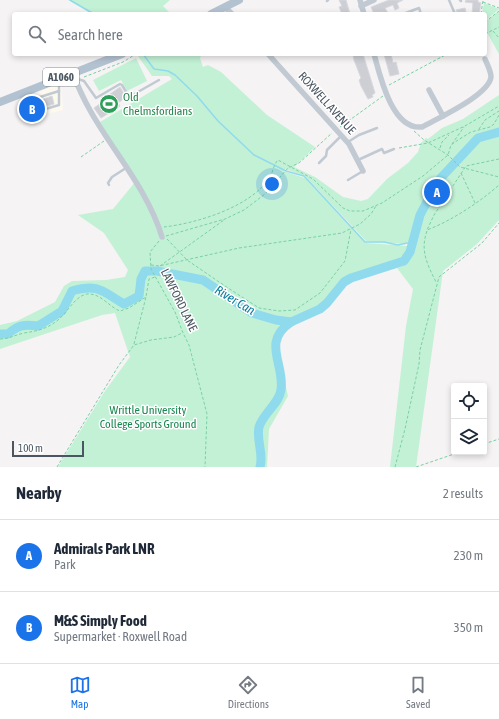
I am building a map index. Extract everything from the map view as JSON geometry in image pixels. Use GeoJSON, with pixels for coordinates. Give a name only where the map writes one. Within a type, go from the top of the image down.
{"type":"FeatureCollection","features":[{"type":"Feature","properties":{"kind":"main road"},"geometry":{"type":"LineString","coordinates":[[215,12],[239,0]]}},
{"type":"Feature","properties":{"kind":"main road","name":"A1060"},"geometry":{"type":"LineString","coordinates":[[0,102],[59,78],[76,76],[118,56]]}},
{"type":"Feature","properties":{"kind":"street"},"geometry":{"type":"LineString","coordinates":[[361,3],[374,0]]}},
{"type":"Feature","properties":{"kind":"street"},"geometry":{"type":"LineString","coordinates":[[225,7],[230,12]]}},
{"type":"Feature","properties":{"kind":"street","name":"ROXWELL AVENUE"},"geometry":{"type":"LineString","coordinates":[[270,56],[348,142],[363,171]]}},
{"type":"Feature","properties":{"kind":"street"},"geometry":{"type":"LineString","coordinates":[[375,56],[384,90],[403,121],[418,127],[422,127],[462,105],[488,84],[491,76],[485,59]]}},
{"type":"Feature","properties":{"kind":"street"},"geometry":{"type":"LineString","coordinates":[[76,76],[79,90],[126,168],[148,200],[164,237]]}},
{"type":"Feature","properties":{"kind":"street"},"geometry":{"type":"LineString","coordinates":[[429,90],[443,116]]}},
{"type":"Feature","properties":{"kind":"lane"},"geometry":{"type":"LineString","coordinates":[[449,0],[454,12]]}},
{"type":"Feature","properties":{"kind":"lane"},"geometry":{"type":"LineString","coordinates":[[409,12],[419,8],[420,12]]}},
{"type":"Feature","properties":{"kind":"lane"},"geometry":{"type":"LineString","coordinates":[[76,76],[88,86],[96,98],[120,84],[129,97],[159,80]]}},
{"type":"Feature","properties":{"kind":"lane"},"geometry":{"type":"LineString","coordinates":[[37,98],[42,110],[59,105],[59,78]]}},
{"type":"Feature","properties":{"kind":"lane"},"geometry":{"type":"LineString","coordinates":[[25,92],[29,99],[37,98],[59,90]]}},
{"type":"Feature","properties":{"kind":"lane"},"geometry":{"type":"LineString","coordinates":[[348,142],[359,135],[377,128]]}},
{"type":"Feature","properties":{"kind":"lane"},"geometry":{"type":"LineString","coordinates":[[319,163],[326,156],[327,150],[342,135]]}},
{"type":"Feature","properties":{"kind":"lane"},"geometry":{"type":"LineString","coordinates":[[358,160],[382,149],[384,153],[394,149]]}},
{"type":"Feature","properties":{"kind":"lane"},"geometry":{"type":"LineString","coordinates":[[110,185],[108,183],[112,177],[126,168]]}},
{"type":"Feature","properties":{"kind":"lane"},"geometry":{"type":"LineString","coordinates":[[348,180],[363,171]]}},
{"type":"Feature","properties":{"kind":"path"},"geometry":{"type":"LineString","coordinates":[[481,12],[483,1],[499,8]]}},
{"type":"Feature","properties":{"kind":"path"},"geometry":{"type":"LineString","coordinates":[[487,20],[499,11]]}},
{"type":"Feature","properties":{"kind":"path"},"geometry":{"type":"LineString","coordinates":[[487,33],[499,27]]}},
{"type":"Feature","properties":{"kind":"path"},"geometry":{"type":"LineString","coordinates":[[493,31],[499,38]]}},
{"type":"Feature","properties":{"kind":"path"},"geometry":{"type":"LineString","coordinates":[[76,76],[123,62],[133,56]]}},
{"type":"Feature","properties":{"kind":"path"},"geometry":{"type":"LineString","coordinates":[[384,90],[396,81],[443,56]]}},
{"type":"Feature","properties":{"kind":"path"},"geometry":{"type":"LineString","coordinates":[[394,149],[417,147],[428,143],[465,126],[499,106]]}},
{"type":"Feature","properties":{"kind":"path"},"geometry":{"type":"LineString","coordinates":[[478,130],[485,120],[499,111]]}},
{"type":"Feature","properties":{"kind":"path"},"geometry":{"type":"LineString","coordinates":[[451,145],[465,136],[478,130],[490,127],[494,124],[499,115]]}},
{"type":"Feature","properties":{"kind":"path"},"geometry":{"type":"LineString","coordinates":[[409,124],[411,130],[428,143],[440,149],[457,164],[464,168],[499,177]]}},
{"type":"Feature","properties":{"kind":"path"},"geometry":{"type":"LineString","coordinates":[[159,227],[189,222],[217,214],[242,202],[269,179],[278,160],[313,179],[340,206],[347,210],[359,212],[377,206],[423,176],[448,155],[451,145],[465,126]]}},
{"type":"Feature","properties":{"kind":"path"},"geometry":{"type":"LineString","coordinates":[[440,149],[442,142],[451,133]]}},
{"type":"Feature","properties":{"kind":"path"},"geometry":{"type":"LineString","coordinates":[[82,156],[108,139]]}},
{"type":"Feature","properties":{"kind":"path"},"geometry":{"type":"LineString","coordinates":[[436,282],[423,253],[427,230],[464,168],[470,164],[499,159]]}},
{"type":"Feature","properties":{"kind":"path"},"geometry":{"type":"LineString","coordinates":[[159,266],[225,219],[257,201],[290,167]]}},
{"type":"Feature","properties":{"kind":"path"},"geometry":{"type":"LineString","coordinates":[[460,173],[475,203]]}},
{"type":"Feature","properties":{"kind":"path"},"geometry":{"type":"LineString","coordinates":[[427,230],[438,226],[475,203],[499,185]]}},
{"type":"Feature","properties":{"kind":"path"},"geometry":{"type":"LineString","coordinates":[[150,265],[159,266],[239,248],[342,234],[360,224],[377,206]]}},
{"type":"Feature","properties":{"kind":"path"},"geometry":{"type":"LineString","coordinates":[[225,219],[164,237],[187,260],[260,308],[279,311],[295,310],[320,293],[345,261],[351,229]]}},
{"type":"Feature","properties":{"kind":"path"},"geometry":{"type":"LineString","coordinates":[[395,467],[405,429],[420,350],[436,282],[439,277],[482,243],[499,223]]}},
{"type":"Feature","properties":{"kind":"path","name":"LAWFORD LANE"},"geometry":{"type":"LineString","coordinates":[[164,237],[150,252],[150,265],[175,312],[182,333],[190,345],[207,414],[205,467]]}},
{"type":"Feature","properties":{"kind":"path"},"geometry":{"type":"LineString","coordinates":[[134,345],[134,339],[146,297],[149,279],[156,277]]}},
{"type":"Feature","properties":{"kind":"path"},"geometry":{"type":"LineString","coordinates":[[0,339],[9,339],[23,333],[40,331],[48,327],[67,312],[77,299],[88,294],[98,296],[111,307],[120,311],[129,308],[146,297]]}},
{"type":"Feature","properties":{"kind":"path"},"geometry":{"type":"LineString","coordinates":[[56,467],[118,365],[134,345],[151,340],[174,337],[182,333]]}},
{"type":"Feature","properties":{"kind":"path"},"geometry":{"type":"LineString","coordinates":[[487,443],[499,438]]}},
{"type":"Feature","properties":{"kind":"path"},"geometry":{"type":"LineString","coordinates":[[416,467],[451,455]]}},
{"type":"Feature","properties":{"kind":"shaded area"},"geometry":{"type":"Polygon","coordinates":[[[61,82],[63,110],[28,119],[21,100],[61,82]]]}},
{"type":"Feature","properties":{"kind":"green space"},"geometry":{"type":"Polygon","coordinates":[[[68,0],[170,0],[163,6],[169,12],[89,12],[68,0]]]}},
{"type":"Feature","properties":{"kind":"green space"},"geometry":{"type":"Polygon","coordinates":[[[484,3],[499,9],[487,19],[487,12],[482,12],[484,3]]]}},
{"type":"Feature","properties":{"kind":"green space"},"geometry":{"type":"Polygon","coordinates":[[[499,11],[499,54],[487,33],[487,20],[499,11]]]}},
{"type":"Feature","properties":{"kind":"green space","name":"Writtle University College Sports Ground"},"geometry":{"type":"Polygon","coordinates":[[[138,56],[201,56],[200,58],[203,67],[208,65],[221,72],[267,115],[315,147],[294,167],[315,177],[343,197],[361,201],[368,199],[387,179],[408,163],[418,152],[421,143],[426,138],[428,139],[442,128],[463,119],[499,95],[499,220],[477,244],[443,271],[416,467],[390,467],[406,326],[413,289],[397,268],[369,273],[355,278],[344,286],[325,308],[314,315],[293,324],[283,333],[279,340],[277,349],[288,396],[269,429],[267,467],[58,467],[105,391],[130,357],[115,313],[102,315],[0,349],[0,325],[17,321],[55,302],[64,286],[72,281],[106,280],[125,277],[128,270],[104,233],[78,215],[113,209],[136,181],[100,122],[172,79],[169,76],[152,76],[138,56]],[[285,169],[283,171],[305,178],[366,243],[409,246],[404,257],[395,262],[397,268],[408,262],[412,255],[414,242],[409,241],[404,244],[366,241],[305,176],[285,169]]]}},
{"type":"Feature","properties":{"kind":"green space"},"geometry":{"type":"Polygon","coordinates":[[[136,58],[147,81],[127,91],[121,80],[99,91],[93,80],[136,58]]]}},
{"type":"Feature","properties":{"kind":"building"},"geometry":{"type":"Polygon","coordinates":[[[339,0],[346,0],[349,12],[341,12],[339,7],[342,6],[339,0]]]}},
{"type":"Feature","properties":{"kind":"building"},"geometry":{"type":"Polygon","coordinates":[[[389,0],[403,0],[397,3],[399,8],[395,10],[393,5],[385,8],[387,12],[373,12],[371,7],[389,0]]]}},
{"type":"Feature","properties":{"kind":"building"},"geometry":{"type":"Polygon","coordinates":[[[466,0],[478,0],[478,2],[481,3],[479,12],[472,12],[473,3],[465,2],[466,0]]]}},
{"type":"Feature","properties":{"kind":"building"},"geometry":{"type":"Polygon","coordinates":[[[465,8],[466,12],[457,12],[456,10],[465,8]]]}},
{"type":"Feature","properties":{"kind":"building"},"geometry":{"type":"Polygon","coordinates":[[[353,56],[364,56],[375,93],[372,95],[373,97],[368,99],[361,86],[359,80],[361,78],[353,56]]]}},
{"type":"Feature","properties":{"kind":"building"},"geometry":{"type":"Polygon","coordinates":[[[385,56],[391,56],[393,63],[396,62],[399,74],[390,76],[385,56]]]}},
{"type":"Feature","properties":{"kind":"building","name":"Old Chelmsfordians"},"geometry":{"type":"Polygon","coordinates":[[[120,87],[126,97],[118,103],[120,106],[101,118],[94,108],[104,101],[103,99],[120,87]]]}},
{"type":"Feature","properties":{"kind":"building"},"geometry":{"type":"Polygon","coordinates":[[[52,96],[54,104],[44,107],[41,100],[52,96]]]}},
{"type":"Feature","properties":{"kind":"building"},"geometry":{"type":"Polygon","coordinates":[[[35,101],[39,114],[30,117],[26,104],[35,101]]]}},
{"type":"Feature","properties":{"kind":"waterway"},"geometry":{"type":"LineString","coordinates":[[70,0],[91,12]]}},
{"type":"Feature","properties":{"kind":"waterway"},"geometry":{"type":"LineString","coordinates":[[144,56],[154,69],[168,71],[175,75],[197,96],[218,121],[254,155],[286,171],[304,176],[365,242],[384,242],[398,245],[412,242]]}},
{"type":"Feature","properties":{"kind":"waterway","name":"River Can"},"geometry":{"type":"LineString","coordinates":[[0,334],[8,334],[22,326],[38,326],[62,311],[72,291],[95,288],[124,304],[139,296],[141,279],[145,271],[157,271],[203,280],[252,313],[276,320],[291,322],[320,309],[327,303],[344,282],[351,278],[404,261],[410,252],[420,215],[438,181],[478,138],[499,132]]}},
{"type":"Feature","properties":{"kind":"waterway"},"geometry":{"type":"LineString","coordinates":[[260,467],[261,457],[258,437],[259,427],[264,417],[280,395],[281,390],[280,371],[276,354],[277,337],[291,322]]}},
{"type":"Feature","properties":{"kind":"place","name":"Old Chelmsfordians"},"geometry":{"type":"Point","coordinates":[109,104]}},
{"type":"Feature","properties":{"kind":"place","name":"M&S Simply Food"},"geometry":{"type":"Point","coordinates":[32,109]}},
{"type":"Feature","properties":{"kind":"place","name":"Admirals Park LNR"},"geometry":{"type":"Point","coordinates":[437,192]}}]}
